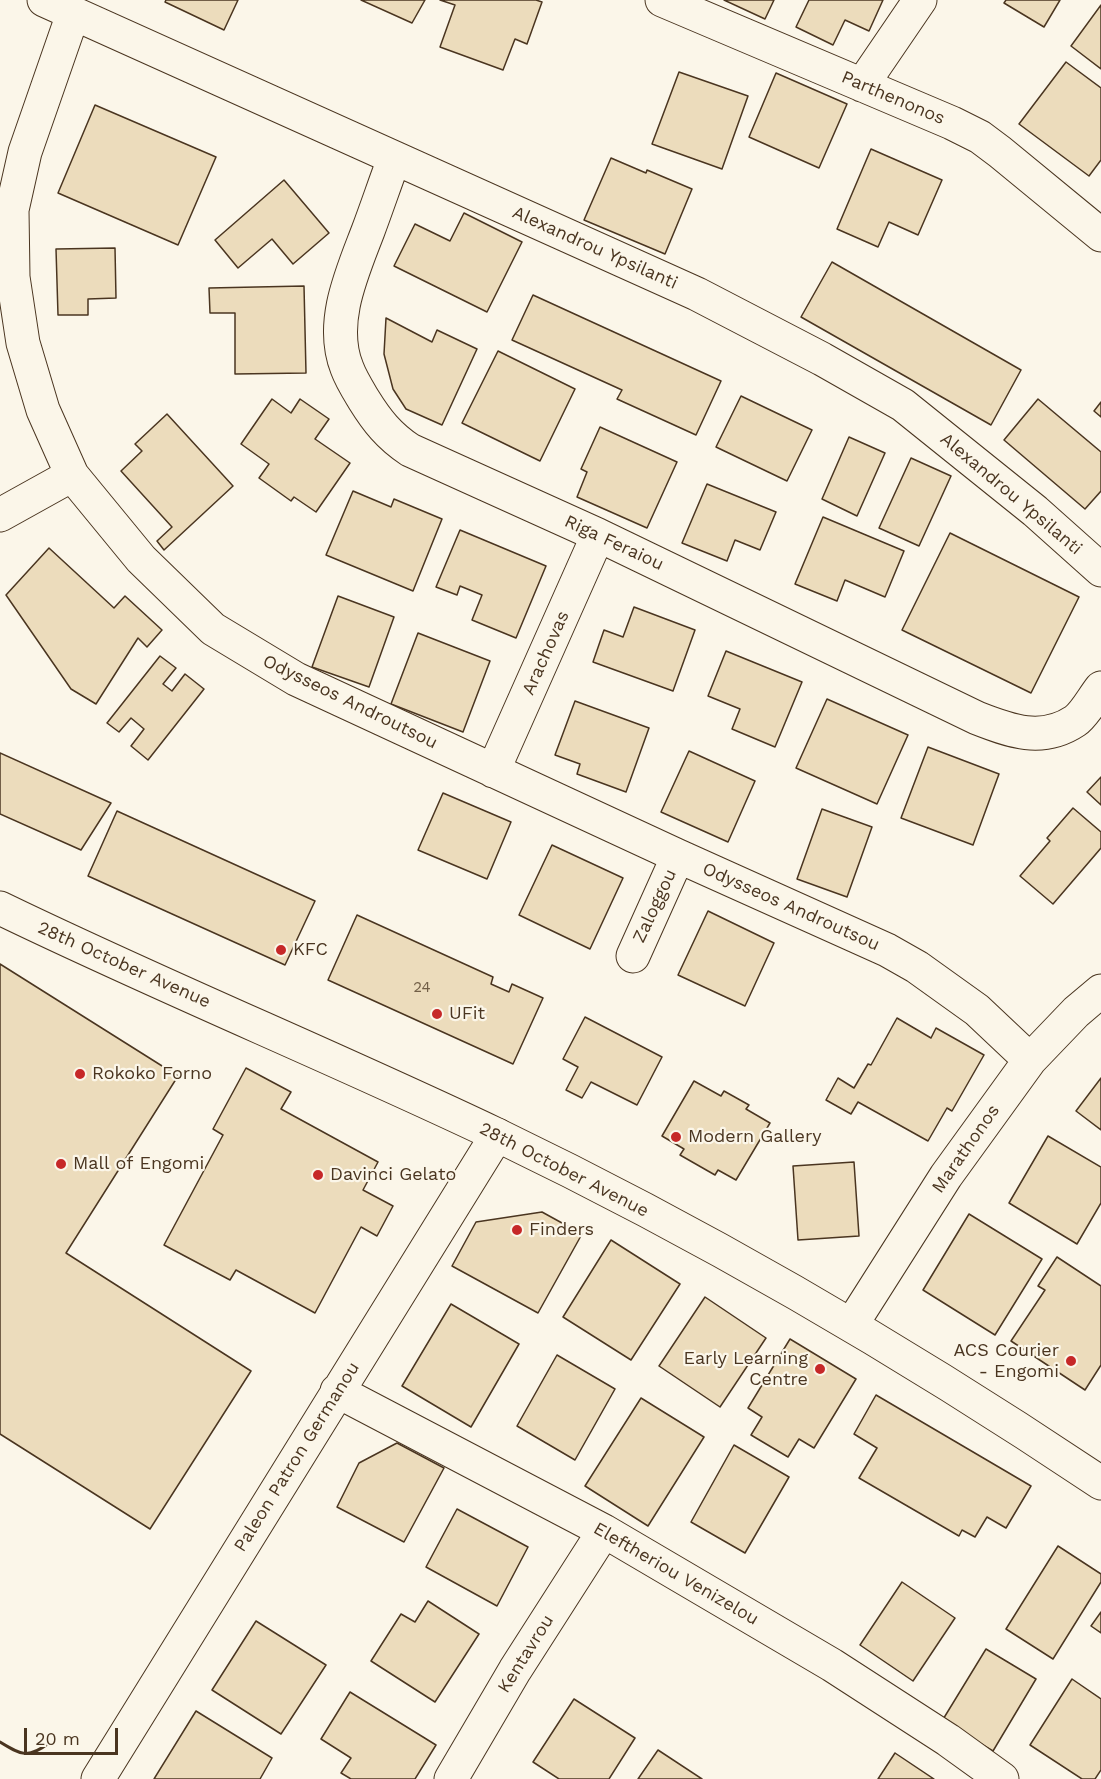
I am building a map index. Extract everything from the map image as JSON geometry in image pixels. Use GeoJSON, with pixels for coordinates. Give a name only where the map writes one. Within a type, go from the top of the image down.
{"type":"FeatureCollection","features":[{"type":"Feature","properties":{"kind":"street","name":"Alexandrou Ypsilanti"},"geometry":{"type":"LineString","coordinates":[[44,0],[697,294],[822,359],[903,405],[1035,511],[1101,570]]}},
{"type":"Feature","properties":{"kind":"street","name":"Parthenonos"},"geometry":{"type":"LineString","coordinates":[[662,0],[980,137],[1099,228]]}},
{"type":"Feature","properties":{"kind":"street"},"geometry":{"type":"LineString","coordinates":[[862,85],[920,0]]}},
{"type":"Feature","properties":{"kind":"street","name":"Odysseos Androutsou"},"geometry":{"type":"LineString","coordinates":[[73,14],[26,152],[12,210],[13,277],[23,344],[44,410],[72,475],[141,559],[213,629],[296,679],[678,856],[861,937],[917,967],[977,1010],[1030,1060]]}},
{"type":"Feature","properties":{"kind":"street","name":"Riga Feraiou"},"geometry":{"type":"LineString","coordinates":[[394,159],[348,285],[342,315],[341,342],[346,367],[357,389],[375,418],[393,439],[410,450],[598,535],[977,718],[1010,731],[1035,734],[1054,731],[1076,720],[1101,688]]}},
{"type":"Feature","properties":{"kind":"street"},"geometry":{"type":"LineString","coordinates":[[0,515],[72,475]]}},
{"type":"Feature","properties":{"kind":"street","name":"Arachovas"},"geometry":{"type":"LineString","coordinates":[[493,771],[598,535]]}},
{"type":"Feature","properties":{"kind":"street","name":"Zaloggou"},"geometry":{"type":"LineString","coordinates":[[633,956],[678,856]]}},
{"type":"Feature","properties":{"kind":"street","name":"28th October Avenue"},"geometry":{"type":"LineString","coordinates":[[0,908],[497,1135],[734,1257],[852,1324],[1027,1433],[1101,1483]]}},
{"type":"Feature","properties":{"kind":"street","name":"Marathonos"},"geometry":{"type":"LineString","coordinates":[[852,1324],[946,1176],[1030,1060],[1076,1012],[1101,990]]}},
{"type":"Feature","properties":{"kind":"street","name":"Paleon Patron Germanou"},"geometry":{"type":"LineString","coordinates":[[98,1779],[497,1135]]}},
{"type":"Feature","properties":{"kind":"street","name":"Eleftheriou Venizelou"},"geometry":{"type":"LineString","coordinates":[[337,1391],[604,1531],[832,1665],[948,1740],[1002,1779]]}},
{"type":"Feature","properties":{"kind":"street","name":"Kentavrou"},"geometry":{"type":"LineString","coordinates":[[460,1776],[515,1670],[604,1531]]}},
{"type":"Feature","properties":{"kind":"building"},"geometry":{"type":"Polygon","coordinates":[[[166,0],[238,0],[224,30],[165,2],[166,0]]]}},
{"type":"Feature","properties":{"kind":"building"},"geometry":{"type":"Polygon","coordinates":[[[361,0],[425,0],[412,23],[361,0]]]}},
{"type":"Feature","properties":{"kind":"building"},"geometry":{"type":"Polygon","coordinates":[[[440,0],[536,0],[542,2],[527,44],[515,39],[503,70],[440,47],[455,5],[440,0]]]}},
{"type":"Feature","properties":{"kind":"building"},"geometry":{"type":"Polygon","coordinates":[[[724,0],[774,0],[765,19],[724,0]]]}},
{"type":"Feature","properties":{"kind":"building"},"geometry":{"type":"Polygon","coordinates":[[[809,0],[883,0],[869,31],[845,20],[833,45],[796,27],[809,0]]]}},
{"type":"Feature","properties":{"kind":"building"},"geometry":{"type":"Polygon","coordinates":[[[1006,0],[1060,0],[1044,27],[1004,3],[1006,0]]]}},
{"type":"Feature","properties":{"kind":"building"},"geometry":{"type":"Polygon","coordinates":[[[1101,5],[1101,69],[1071,46],[1101,5]]]}},
{"type":"Feature","properties":{"kind":"building"},"geometry":{"type":"Polygon","coordinates":[[[1066,62],[1101,88],[1101,160],[1089,176],[1019,124],[1066,62]]]}},
{"type":"Feature","properties":{"kind":"building"},"geometry":{"type":"Polygon","coordinates":[[[679,72],[748,96],[722,169],[652,144],[679,72]]]}},
{"type":"Feature","properties":{"kind":"building"},"geometry":{"type":"Polygon","coordinates":[[[776,73],[847,104],[819,168],[749,137],[776,73]]]}},
{"type":"Feature","properties":{"kind":"building"},"geometry":{"type":"Polygon","coordinates":[[[95,105],[216,157],[178,245],[58,193],[95,105]]]}},
{"type":"Feature","properties":{"kind":"building"},"geometry":{"type":"Polygon","coordinates":[[[871,149],[942,180],[918,235],[889,222],[878,247],[837,229],[871,149]]]}},
{"type":"Feature","properties":{"kind":"building"},"geometry":{"type":"Polygon","coordinates":[[[611,158],[692,189],[665,254],[584,220],[611,158]]]}},
{"type":"Feature","properties":{"kind":"building"},"geometry":{"type":"Polygon","coordinates":[[[284,180],[329,233],[293,264],[272,239],[238,268],[215,240],[284,180]]]}},
{"type":"Feature","properties":{"kind":"building"},"geometry":{"type":"Polygon","coordinates":[[[464,213],[522,242],[487,312],[394,266],[415,224],[450,241],[464,213]]]}},
{"type":"Feature","properties":{"kind":"building"},"geometry":{"type":"Polygon","coordinates":[[[115,248],[116,298],[88,299],[88,315],[58,315],[56,249],[115,248]]]}},
{"type":"Feature","properties":{"kind":"building"},"geometry":{"type":"Polygon","coordinates":[[[832,262],[1021,370],[991,425],[801,317],[832,262]]]}},
{"type":"Feature","properties":{"kind":"building"},"geometry":{"type":"Polygon","coordinates":[[[304,286],[306,373],[235,374],[235,313],[210,313],[209,288],[304,286]]]}},
{"type":"Feature","properties":{"kind":"building"},"geometry":{"type":"Polygon","coordinates":[[[533,295],[721,381],[696,435],[617,399],[622,390],[512,340],[533,295]]]}},
{"type":"Feature","properties":{"kind":"building"},"geometry":{"type":"Polygon","coordinates":[[[386,318],[432,342],[437,330],[477,349],[442,425],[406,409],[393,389],[384,354],[386,318]]]}},
{"type":"Feature","properties":{"kind":"building"},"geometry":{"type":"Polygon","coordinates":[[[498,351],[575,389],[540,461],[462,423],[498,351]]]}},
{"type":"Feature","properties":{"kind":"building"},"geometry":{"type":"Polygon","coordinates":[[[741,396],[812,430],[787,481],[716,447],[741,396]]]}},
{"type":"Feature","properties":{"kind":"building"},"geometry":{"type":"Polygon","coordinates":[[[272,399],[291,413],[300,399],[329,419],[315,439],[350,463],[316,512],[294,497],[291,501],[259,478],[269,464],[241,444],[272,399]]]}},
{"type":"Feature","properties":{"kind":"building"},"geometry":{"type":"Polygon","coordinates":[[[1038,399],[1101,452],[1101,491],[1085,509],[1004,440],[1038,399]]]}},
{"type":"Feature","properties":{"kind":"building"},"geometry":{"type":"Polygon","coordinates":[[[1101,402],[1101,417],[1094,411],[1101,402]]]}},
{"type":"Feature","properties":{"kind":"building"},"geometry":{"type":"Polygon","coordinates":[[[167,414],[233,486],[164,550],[157,541],[172,527],[121,471],[142,451],[135,444],[167,414]]]}},
{"type":"Feature","properties":{"kind":"building"},"geometry":{"type":"Polygon","coordinates":[[[600,427],[677,462],[647,528],[577,497],[587,472],[581,469],[600,427]]]}},
{"type":"Feature","properties":{"kind":"building"},"geometry":{"type":"Polygon","coordinates":[[[849,437],[885,453],[857,516],[822,499],[849,437]]]}},
{"type":"Feature","properties":{"kind":"building"},"geometry":{"type":"Polygon","coordinates":[[[911,458],[951,476],[919,546],[879,528],[911,458]]]}},
{"type":"Feature","properties":{"kind":"building"},"geometry":{"type":"Polygon","coordinates":[[[707,484],[776,512],[760,550],[735,540],[727,561],[682,543],[707,484]]]}},
{"type":"Feature","properties":{"kind":"building"},"geometry":{"type":"Polygon","coordinates":[[[353,491],[391,507],[394,499],[442,519],[413,591],[326,555],[353,491]]]}},
{"type":"Feature","properties":{"kind":"building"},"geometry":{"type":"Polygon","coordinates":[[[823,517],[904,551],[885,597],[845,580],[837,601],[795,584],[823,517]]]}},
{"type":"Feature","properties":{"kind":"building"},"geometry":{"type":"Polygon","coordinates":[[[460,530],[546,566],[516,638],[472,620],[482,595],[460,586],[457,595],[436,587],[460,530]]]}},
{"type":"Feature","properties":{"kind":"building"},"geometry":{"type":"Polygon","coordinates":[[[950,533],[1079,597],[1031,693],[902,630],[950,533]]]}},
{"type":"Feature","properties":{"kind":"building"},"geometry":{"type":"Polygon","coordinates":[[[49,548],[114,608],[125,596],[162,630],[147,647],[138,638],[96,704],[71,689],[6,595],[49,548]]]}},
{"type":"Feature","properties":{"kind":"building"},"geometry":{"type":"Polygon","coordinates":[[[338,596],[394,617],[369,687],[312,667],[338,596]]]}},
{"type":"Feature","properties":{"kind":"building"},"geometry":{"type":"Polygon","coordinates":[[[634,607],[695,630],[673,691],[593,662],[604,630],[623,637],[634,607]]]}},
{"type":"Feature","properties":{"kind":"building"},"geometry":{"type":"Polygon","coordinates":[[[418,633],[490,661],[463,732],[391,704],[418,633]]]}},
{"type":"Feature","properties":{"kind":"building"},"geometry":{"type":"Polygon","coordinates":[[[726,651],[802,682],[775,747],[732,729],[740,709],[708,696],[726,651]]]}},
{"type":"Feature","properties":{"kind":"building"},"geometry":{"type":"Polygon","coordinates":[[[160,656],[176,668],[163,684],[172,691],[185,674],[204,689],[148,760],[131,746],[144,729],[131,718],[119,732],[107,723],[160,656]]]}},
{"type":"Feature","properties":{"kind":"building"},"geometry":{"type":"Polygon","coordinates":[[[827,699],[908,735],[877,804],[796,768],[827,699]]]}},
{"type":"Feature","properties":{"kind":"building"},"geometry":{"type":"Polygon","coordinates":[[[575,701],[649,728],[626,792],[577,774],[580,764],[555,755],[575,701]]]}},
{"type":"Feature","properties":{"kind":"building"},"geometry":{"type":"Polygon","coordinates":[[[928,747],[999,774],[973,845],[901,818],[928,747]]]}},
{"type":"Feature","properties":{"kind":"building"},"geometry":{"type":"Polygon","coordinates":[[[689,751],[755,781],[728,842],[661,812],[689,751]]]}},
{"type":"Feature","properties":{"kind":"building"},"geometry":{"type":"Polygon","coordinates":[[[0,753],[111,803],[81,850],[0,814],[0,753]]]}},
{"type":"Feature","properties":{"kind":"building"},"geometry":{"type":"Polygon","coordinates":[[[1101,777],[1101,805],[1087,792],[1101,777]]]}},
{"type":"Feature","properties":{"kind":"building"},"geometry":{"type":"Polygon","coordinates":[[[443,793],[511,822],[487,879],[418,850],[443,793]]]}},
{"type":"Feature","properties":{"kind":"building"},"geometry":{"type":"Polygon","coordinates":[[[1073,808],[1101,832],[1101,848],[1053,904],[1020,876],[1050,841],[1047,838],[1073,808]]]}},
{"type":"Feature","properties":{"kind":"building"},"geometry":{"type":"Polygon","coordinates":[[[822,809],[872,827],[847,897],[797,879],[822,809]]]}},
{"type":"Feature","properties":{"kind":"building"},"geometry":{"type":"Polygon","coordinates":[[[117,811],[315,901],[285,965],[88,876],[117,811]]]}},
{"type":"Feature","properties":{"kind":"building"},"geometry":{"type":"Polygon","coordinates":[[[552,845],[623,878],[590,949],[519,915],[552,845]]]}},
{"type":"Feature","properties":{"kind":"building"},"geometry":{"type":"Polygon","coordinates":[[[708,911],[774,943],[745,1006],[678,975],[708,911]]]}},
{"type":"Feature","properties":{"kind":"building"},"geometry":{"type":"Polygon","coordinates":[[[357,915],[493,977],[491,984],[509,992],[512,984],[543,998],[513,1064],[328,980],[357,915]]]}},
{"type":"Feature","properties":{"kind":"building","name":"Mall of Engomi"},"geometry":{"type":"Polygon","coordinates":[[[0,964],[178,1076],[66,1253],[251,1371],[150,1529],[0,1434],[0,964]]]}},
{"type":"Feature","properties":{"kind":"building"},"geometry":{"type":"Polygon","coordinates":[[[585,1017],[662,1057],[637,1105],[591,1082],[582,1098],[566,1090],[578,1067],[563,1059],[585,1017]]]}},
{"type":"Feature","properties":{"kind":"building"},"geometry":{"type":"Polygon","coordinates":[[[897,1018],[931,1038],[936,1028],[984,1055],[952,1111],[947,1108],[928,1141],[858,1102],[851,1114],[826,1100],[838,1078],[854,1088],[868,1064],[871,1065],[897,1018]]]}},
{"type":"Feature","properties":{"kind":"building"},"geometry":{"type":"Polygon","coordinates":[[[246,1068],[291,1092],[281,1109],[378,1162],[363,1190],[393,1206],[377,1236],[361,1227],[315,1313],[236,1270],[230,1280],[164,1245],[223,1135],[213,1129],[246,1068]]]}},
{"type":"Feature","properties":{"kind":"building"},"geometry":{"type":"Polygon","coordinates":[[[1101,1078],[1101,1130],[1076,1111],[1101,1078]]]}},
{"type":"Feature","properties":{"kind":"building"},"geometry":{"type":"Polygon","coordinates":[[[694,1081],[721,1096],[724,1091],[749,1105],[746,1109],[770,1123],[736,1180],[718,1170],[715,1175],[680,1155],[684,1149],[662,1136],[694,1081]]]}},
{"type":"Feature","properties":{"kind":"building"},"geometry":{"type":"Polygon","coordinates":[[[1048,1136],[1101,1167],[1101,1203],[1077,1244],[1009,1203],[1048,1136]]]}},
{"type":"Feature","properties":{"kind":"building"},"geometry":{"type":"Polygon","coordinates":[[[854,1162],[859,1236],[798,1240],[793,1166],[854,1162]]]}},
{"type":"Feature","properties":{"kind":"building"},"geometry":{"type":"Polygon","coordinates":[[[542,1212],[582,1234],[538,1313],[452,1266],[476,1222],[542,1212]]]}},
{"type":"Feature","properties":{"kind":"building"},"geometry":{"type":"Polygon","coordinates":[[[969,1214],[1042,1259],[995,1335],[923,1290],[969,1214]]]}},
{"type":"Feature","properties":{"kind":"building"},"geometry":{"type":"Polygon","coordinates":[[[611,1240],[680,1284],[631,1360],[563,1317],[611,1240]]]}},
{"type":"Feature","properties":{"kind":"building"},"geometry":{"type":"Polygon","coordinates":[[[1057,1257],[1101,1286],[1101,1365],[1085,1390],[1011,1341],[1045,1290],[1038,1286],[1057,1257]]]}},
{"type":"Feature","properties":{"kind":"building"},"geometry":{"type":"Polygon","coordinates":[[[705,1297],[766,1338],[720,1407],[659,1366],[705,1297]]]}},
{"type":"Feature","properties":{"kind":"building"},"geometry":{"type":"Polygon","coordinates":[[[451,1304],[519,1344],[471,1427],[402,1386],[451,1304]]]}},
{"type":"Feature","properties":{"kind":"building"},"geometry":{"type":"Polygon","coordinates":[[[790,1339],[856,1379],[814,1448],[799,1439],[788,1457],[751,1435],[762,1417],[748,1408],[790,1339]]]}},
{"type":"Feature","properties":{"kind":"building"},"geometry":{"type":"Polygon","coordinates":[[[557,1355],[615,1389],[575,1460],[517,1426],[557,1355]]]}},
{"type":"Feature","properties":{"kind":"building"},"geometry":{"type":"Polygon","coordinates":[[[876,1395],[1031,1486],[1006,1528],[987,1517],[975,1537],[962,1530],[959,1536],[859,1478],[877,1448],[854,1434],[876,1395]]]}},
{"type":"Feature","properties":{"kind":"building"},"geometry":{"type":"Polygon","coordinates":[[[641,1398],[704,1437],[648,1526],[585,1486],[641,1398]]]}},
{"type":"Feature","properties":{"kind":"building"},"geometry":{"type":"Polygon","coordinates":[[[397,1443],[444,1468],[404,1542],[337,1507],[359,1463],[397,1443]]]}},
{"type":"Feature","properties":{"kind":"building"},"geometry":{"type":"Polygon","coordinates":[[[734,1445],[789,1477],[745,1553],[691,1522],[734,1445]]]}},
{"type":"Feature","properties":{"kind":"building"},"geometry":{"type":"Polygon","coordinates":[[[457,1509],[528,1547],[497,1606],[426,1567],[457,1509]]]}},
{"type":"Feature","properties":{"kind":"building"},"geometry":{"type":"Polygon","coordinates":[[[1058,1546],[1101,1574],[1101,1582],[1053,1659],[1006,1629],[1058,1546]]]}},
{"type":"Feature","properties":{"kind":"building"},"geometry":{"type":"Polygon","coordinates":[[[902,1582],[955,1618],[913,1681],[860,1645],[902,1582]]]}},
{"type":"Feature","properties":{"kind":"building"},"geometry":{"type":"Polygon","coordinates":[[[428,1601],[479,1634],[435,1702],[371,1661],[401,1614],[415,1622],[428,1601]]]}},
{"type":"Feature","properties":{"kind":"building"},"geometry":{"type":"Polygon","coordinates":[[[1101,1612],[1101,1633],[1091,1626],[1101,1612]]]}},
{"type":"Feature","properties":{"kind":"building"},"geometry":{"type":"Polygon","coordinates":[[[256,1621],[326,1665],[281,1734],[212,1690],[256,1621]]]}},
{"type":"Feature","properties":{"kind":"building"},"geometry":{"type":"Polygon","coordinates":[[[986,1649],[1036,1679],[993,1751],[942,1721],[986,1649]]]}},
{"type":"Feature","properties":{"kind":"building"},"geometry":{"type":"Polygon","coordinates":[[[1072,1679],[1101,1699],[1101,1770],[1095,1779],[1082,1779],[1030,1745],[1072,1679]]]}},
{"type":"Feature","properties":{"kind":"building"},"geometry":{"type":"Polygon","coordinates":[[[350,1692],[436,1745],[415,1779],[351,1779],[341,1773],[351,1758],[321,1739],[350,1692]]]}},
{"type":"Feature","properties":{"kind":"building"},"geometry":{"type":"Polygon","coordinates":[[[574,1699],[635,1738],[609,1779],[559,1779],[533,1762],[574,1699]]]}},
{"type":"Feature","properties":{"kind":"building"},"geometry":{"type":"Polygon","coordinates":[[[196,1711],[272,1758],[260,1779],[154,1779],[196,1711]]]}},
{"type":"Feature","properties":{"kind":"building"},"geometry":{"type":"Polygon","coordinates":[[[658,1750],[702,1779],[638,1779],[658,1750]]]}},
{"type":"Feature","properties":{"kind":"building"},"geometry":{"type":"Polygon","coordinates":[[[895,1753],[934,1779],[878,1779],[895,1753]]]}},
{"type":"Feature","properties":{"kind":"wall"},"geometry":{"type":"LineString","coordinates":[[0,1742],[24,1753],[30,1753],[49,1743]]}},
{"type":"Feature","properties":{"kind":"place","name":"KFC"},"geometry":{"type":"Point","coordinates":[281,950]}},
{"type":"Feature","properties":{"kind":"place","name":"UFit"},"geometry":{"type":"Point","coordinates":[437,1014]}},
{"type":"Feature","properties":{"kind":"place","name":"Rokoko Forno"},"geometry":{"type":"Point","coordinates":[80,1074]}},
{"type":"Feature","properties":{"kind":"place","name":"Modern Gallery"},"geometry":{"type":"Point","coordinates":[676,1137]}},
{"type":"Feature","properties":{"kind":"place","name":"Mall of Engomi"},"geometry":{"type":"Point","coordinates":[61,1164]}},
{"type":"Feature","properties":{"kind":"place","name":"Davinci Gelato"},"geometry":{"type":"Point","coordinates":[318,1175]}},
{"type":"Feature","properties":{"kind":"place","name":"Finders"},"geometry":{"type":"Point","coordinates":[517,1230]}},
{"type":"Feature","properties":{"kind":"place","name":"ACS Courier - Engomi"},"geometry":{"type":"Point","coordinates":[1071,1361]}},
{"type":"Feature","properties":{"kind":"place","name":"Early Learning Centre"},"geometry":{"type":"Point","coordinates":[820,1369]}}]}
